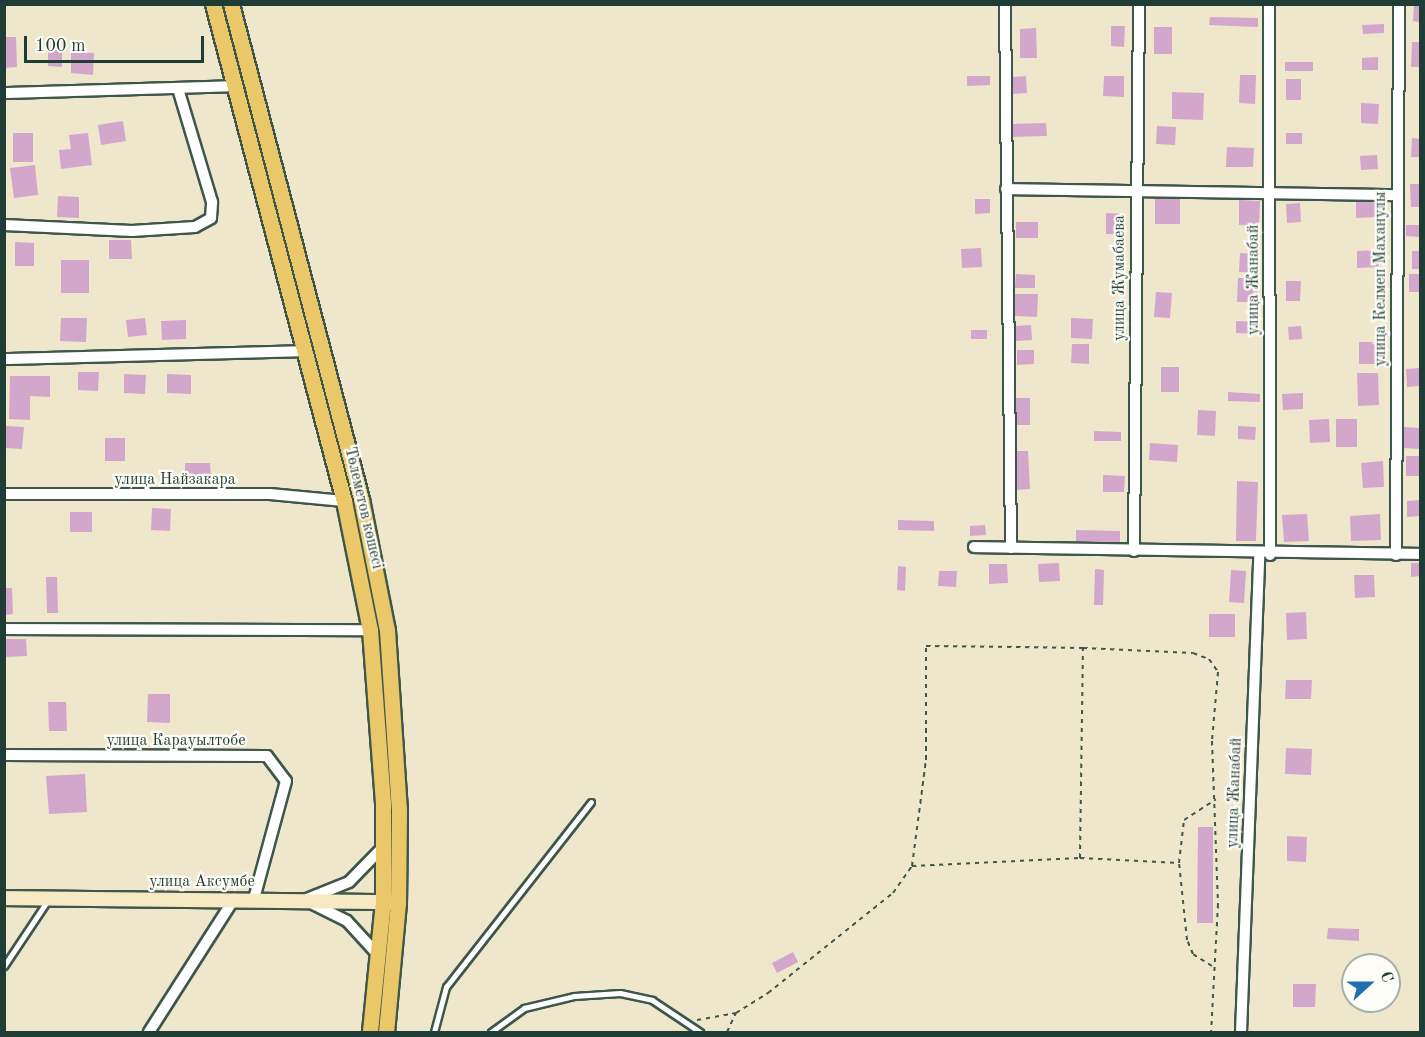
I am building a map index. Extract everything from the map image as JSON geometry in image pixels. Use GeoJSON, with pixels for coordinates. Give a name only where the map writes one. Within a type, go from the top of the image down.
{"type":"FeatureCollection","features":[{"type":"Feature","properties":{"kind":"main road","name":"Төлеметов көшесі"},"geometry":{"type":"LineString","coordinates":[[213,4],[344,501],[370,630],[381,729],[383,847],[391,902],[378,955],[370,1032]]}},
{"type":"Feature","properties":{"kind":"main road","name":"Төлеметов көшесі"},"geometry":{"type":"LineString","coordinates":[[231,4],[375,565],[396,728],[386,1032]]}},
{"type":"Feature","properties":{"kind":"main road","name":"улица Аксумбе"},"geometry":{"type":"LineString","coordinates":[[4,898],[391,902]]}},
{"type":"Feature","properties":{"kind":"street"},"geometry":{"type":"LineString","coordinates":[[1005,4],[1011,548]]}},
{"type":"Feature","properties":{"kind":"street","name":"улица Жумабаева"},"geometry":{"type":"LineString","coordinates":[[1134,551],[1135,189],[1139,4]]}},
{"type":"Feature","properties":{"kind":"street","name":"улица Жанабай"},"geometry":{"type":"LineString","coordinates":[[1241,1032],[1265,555],[1269,4]]}},
{"type":"Feature","properties":{"kind":"street","name":"улица Келмеп Маханулы"},"geometry":{"type":"LineString","coordinates":[[1396,555],[1396,195],[1399,4]]}},
{"type":"Feature","properties":{"kind":"street"},"geometry":{"type":"LineString","coordinates":[[4,93],[235,86]]}},
{"type":"Feature","properties":{"kind":"street"},"geometry":{"type":"LineString","coordinates":[[4,225],[132,231],[195,227],[211,218],[212,202],[178,89]]}},
{"type":"Feature","properties":{"kind":"street"},"geometry":{"type":"LineString","coordinates":[[1006,189],[1135,189],[1269,194],[1396,195]]}},
{"type":"Feature","properties":{"kind":"street"},"geometry":{"type":"LineString","coordinates":[[4,359],[304,351]]}},
{"type":"Feature","properties":{"kind":"street","name":"улица Найзакара"},"geometry":{"type":"LineString","coordinates":[[4,495],[270,494],[344,501]]}},
{"type":"Feature","properties":{"kind":"street"},"geometry":{"type":"LineString","coordinates":[[974,547],[1265,555],[1420,554]]}},
{"type":"Feature","properties":{"kind":"street"},"geometry":{"type":"LineString","coordinates":[[4,629],[370,630]]}},
{"type":"Feature","properties":{"kind":"street","name":"улица Карауылтобе"},"geometry":{"type":"LineString","coordinates":[[4,755],[267,756],[286,782],[254,899]]}},
{"type":"Feature","properties":{"kind":"street"},"geometry":{"type":"LineString","coordinates":[[304,900],[349,882],[383,847]]}},
{"type":"Feature","properties":{"kind":"street"},"geometry":{"type":"LineString","coordinates":[[148,1032],[234,899]]}},
{"type":"Feature","properties":{"kind":"street"},"geometry":{"type":"LineString","coordinates":[[304,900],[347,921],[378,955]]}},
{"type":"Feature","properties":{"kind":"lane"},"geometry":{"type":"LineString","coordinates":[[434,1032],[446,987],[591,802]]}},
{"type":"Feature","properties":{"kind":"lane"},"geometry":{"type":"LineString","coordinates":[[4,966],[49,898]]}},
{"type":"Feature","properties":{"kind":"lane"},"geometry":{"type":"LineString","coordinates":[[491,1032],[524,1008],[574,996],[620,993],[652,1000],[687,1021],[700,1032]]}},
{"type":"Feature","properties":{"kind":"path"},"geometry":{"type":"LineString","coordinates":[[687,1021],[735,1013],[871,912],[912,866],[926,760],[926,646],[1083,648],[1209,659],[1218,672],[1212,741],[1216,799],[1218,904],[1212,966],[1211,1032]]}},
{"type":"Feature","properties":{"kind":"path"},"geometry":{"type":"LineString","coordinates":[[1080,858],[1083,648]]}},
{"type":"Feature","properties":{"kind":"path"},"geometry":{"type":"LineString","coordinates":[[1212,966],[1193,954],[1187,940],[1179,863],[1184,820],[1216,799]]}},
{"type":"Feature","properties":{"kind":"path"},"geometry":{"type":"LineString","coordinates":[[912,866],[1080,858],[1179,863]]}},
{"type":"Feature","properties":{"kind":"path"},"geometry":{"type":"LineString","coordinates":[[727,1032],[735,1013]]}},
{"type":"Feature","properties":{"kind":"building"},"geometry":{"type":"Polygon","coordinates":[[[1414,4],[1420,4],[1420,22],[1413,21],[1414,4]]]}},
{"type":"Feature","properties":{"kind":"building"},"geometry":{"type":"Polygon","coordinates":[[[1210,17],[1258,18],[1258,27],[1209,25],[1210,17]]]}},
{"type":"Feature","properties":{"kind":"building"},"geometry":{"type":"Polygon","coordinates":[[[1384,24],[1384,33],[1363,34],[1362,25],[1384,24]]]}},
{"type":"Feature","properties":{"kind":"building"},"geometry":{"type":"Polygon","coordinates":[[[1111,26],[1125,26],[1124,47],[1111,46],[1111,26]]]}},
{"type":"Feature","properties":{"kind":"building"},"geometry":{"type":"Polygon","coordinates":[[[1154,27],[1172,27],[1172,54],[1154,54],[1154,27]]]}},
{"type":"Feature","properties":{"kind":"building"},"geometry":{"type":"Polygon","coordinates":[[[1036,28],[1037,58],[1020,58],[1020,29],[1036,28]]]}},
{"type":"Feature","properties":{"kind":"building"},"geometry":{"type":"Polygon","coordinates":[[[4,37],[16,37],[17,67],[4,68],[4,37]]]}},
{"type":"Feature","properties":{"kind":"building"},"geometry":{"type":"Polygon","coordinates":[[[1412,42],[1420,42],[1420,67],[1411,67],[1412,42]]]}},
{"type":"Feature","properties":{"kind":"building"},"geometry":{"type":"Polygon","coordinates":[[[48,45],[62,46],[62,67],[48,66],[48,45]]]}},
{"type":"Feature","properties":{"kind":"building"},"geometry":{"type":"Polygon","coordinates":[[[71,52],[94,53],[93,75],[71,73],[71,52]]]}},
{"type":"Feature","properties":{"kind":"building"},"geometry":{"type":"Polygon","coordinates":[[[1378,57],[1378,70],[1362,70],[1362,58],[1378,57]]]}},
{"type":"Feature","properties":{"kind":"building"},"geometry":{"type":"Polygon","coordinates":[[[1285,62],[1313,62],[1313,71],[1285,71],[1285,62]]]}},
{"type":"Feature","properties":{"kind":"building"},"geometry":{"type":"Polygon","coordinates":[[[1240,75],[1256,75],[1255,104],[1239,103],[1240,75]]]}},
{"type":"Feature","properties":{"kind":"building"},"geometry":{"type":"Polygon","coordinates":[[[967,76],[990,76],[990,85],[967,86],[967,76]]]}},
{"type":"Feature","properties":{"kind":"building"},"geometry":{"type":"Polygon","coordinates":[[[1026,76],[1027,93],[1011,94],[1010,77],[1026,76]]]}},
{"type":"Feature","properties":{"kind":"building"},"geometry":{"type":"Polygon","coordinates":[[[1104,76],[1124,76],[1124,97],[1103,96],[1104,76]]]}},
{"type":"Feature","properties":{"kind":"building"},"geometry":{"type":"Polygon","coordinates":[[[1286,79],[1301,79],[1301,100],[1286,100],[1286,79]]]}},
{"type":"Feature","properties":{"kind":"building"},"geometry":{"type":"Polygon","coordinates":[[[1172,92],[1204,93],[1203,120],[1172,119],[1172,92]]]}},
{"type":"Feature","properties":{"kind":"building"},"geometry":{"type":"Polygon","coordinates":[[[1361,103],[1379,104],[1378,124],[1361,123],[1361,103]]]}},
{"type":"Feature","properties":{"kind":"building"},"geometry":{"type":"Polygon","coordinates":[[[123,121],[126,141],[101,145],[98,125],[123,121]]]}},
{"type":"Feature","properties":{"kind":"building"},"geometry":{"type":"Polygon","coordinates":[[[1046,123],[1047,136],[1010,137],[1010,124],[1046,123]]]}},
{"type":"Feature","properties":{"kind":"building"},"geometry":{"type":"Polygon","coordinates":[[[1157,126],[1176,127],[1175,145],[1156,144],[1157,126]]]}},
{"type":"Feature","properties":{"kind":"building"},"geometry":{"type":"Polygon","coordinates":[[[13,133],[33,133],[33,162],[13,162],[13,133]]]}},
{"type":"Feature","properties":{"kind":"building"},"geometry":{"type":"Polygon","coordinates":[[[88,133],[92,165],[61,169],[59,150],[71,149],[69,135],[88,133]]]}},
{"type":"Feature","properties":{"kind":"building"},"geometry":{"type":"Polygon","coordinates":[[[1286,133],[1302,133],[1302,144],[1286,144],[1286,133]]]}},
{"type":"Feature","properties":{"kind":"building"},"geometry":{"type":"Polygon","coordinates":[[[1412,138],[1420,139],[1420,157],[1411,157],[1412,138]]]}},
{"type":"Feature","properties":{"kind":"building"},"geometry":{"type":"Polygon","coordinates":[[[1227,147],[1254,148],[1253,167],[1226,167],[1227,147]]]}},
{"type":"Feature","properties":{"kind":"building"},"geometry":{"type":"Polygon","coordinates":[[[1377,155],[1378,169],[1361,170],[1360,156],[1377,155]]]}},
{"type":"Feature","properties":{"kind":"building"},"geometry":{"type":"Polygon","coordinates":[[[35,165],[38,195],[14,198],[10,168],[35,165]]]}},
{"type":"Feature","properties":{"kind":"building"},"geometry":{"type":"Polygon","coordinates":[[[1410,184],[1420,184],[1420,207],[1411,207],[1410,184]]]}},
{"type":"Feature","properties":{"kind":"building"},"geometry":{"type":"Polygon","coordinates":[[[58,196],[79,197],[79,218],[57,217],[58,196]]]}},
{"type":"Feature","properties":{"kind":"building"},"geometry":{"type":"Polygon","coordinates":[[[1155,197],[1180,198],[1180,224],[1155,224],[1155,197]]]}},
{"type":"Feature","properties":{"kind":"building"},"geometry":{"type":"Polygon","coordinates":[[[975,199],[990,199],[990,213],[975,214],[975,199]]]}},
{"type":"Feature","properties":{"kind":"building"},"geometry":{"type":"Polygon","coordinates":[[[1239,200],[1260,201],[1259,225],[1239,225],[1239,200]]]}},
{"type":"Feature","properties":{"kind":"building"},"geometry":{"type":"Polygon","coordinates":[[[1378,200],[1378,217],[1356,218],[1356,201],[1378,200]]]}},
{"type":"Feature","properties":{"kind":"building"},"geometry":{"type":"Polygon","coordinates":[[[1300,203],[1301,222],[1287,223],[1286,204],[1300,203]]]}},
{"type":"Feature","properties":{"kind":"building"},"geometry":{"type":"Polygon","coordinates":[[[1106,213],[1125,214],[1125,234],[1106,234],[1106,213]]]}},
{"type":"Feature","properties":{"kind":"building"},"geometry":{"type":"Polygon","coordinates":[[[1016,222],[1038,222],[1038,238],[1016,238],[1016,222]]]}},
{"type":"Feature","properties":{"kind":"building"},"geometry":{"type":"Polygon","coordinates":[[[1406,225],[1420,225],[1420,237],[1406,236],[1406,225]]]}},
{"type":"Feature","properties":{"kind":"building"},"geometry":{"type":"Polygon","coordinates":[[[109,240],[131,240],[132,259],[109,259],[109,240]]]}},
{"type":"Feature","properties":{"kind":"building"},"geometry":{"type":"Polygon","coordinates":[[[15,242],[34,243],[34,266],[15,266],[15,242]]]}},
{"type":"Feature","properties":{"kind":"building"},"geometry":{"type":"Polygon","coordinates":[[[1116,245],[1123,246],[1123,268],[1115,268],[1116,245]]]}},
{"type":"Feature","properties":{"kind":"building"},"geometry":{"type":"Polygon","coordinates":[[[981,248],[982,267],[962,268],[961,249],[981,248]]]}},
{"type":"Feature","properties":{"kind":"building"},"geometry":{"type":"Polygon","coordinates":[[[1378,250],[1379,267],[1357,268],[1357,251],[1378,250]]]}},
{"type":"Feature","properties":{"kind":"building"},"geometry":{"type":"Polygon","coordinates":[[[1412,251],[1420,251],[1420,269],[1412,269],[1412,251]]]}},
{"type":"Feature","properties":{"kind":"building"},"geometry":{"type":"Polygon","coordinates":[[[1240,253],[1256,254],[1255,273],[1239,272],[1240,253]]]}},
{"type":"Feature","properties":{"kind":"building"},"geometry":{"type":"Polygon","coordinates":[[[61,260],[89,260],[89,293],[61,293],[61,260]]]}},
{"type":"Feature","properties":{"kind":"building"},"geometry":{"type":"Polygon","coordinates":[[[1016,274],[1035,275],[1035,288],[1015,288],[1016,274]]]}},
{"type":"Feature","properties":{"kind":"building"},"geometry":{"type":"Polygon","coordinates":[[[1409,274],[1420,274],[1420,292],[1409,292],[1409,274]]]}},
{"type":"Feature","properties":{"kind":"building"},"geometry":{"type":"Polygon","coordinates":[[[1238,278],[1258,278],[1257,302],[1237,302],[1238,278]]]}},
{"type":"Feature","properties":{"kind":"building"},"geometry":{"type":"Polygon","coordinates":[[[1286,281],[1301,281],[1300,301],[1286,301],[1286,281]]]}},
{"type":"Feature","properties":{"kind":"building"},"geometry":{"type":"Polygon","coordinates":[[[1156,292],[1172,293],[1170,318],[1154,317],[1156,292]]]}},
{"type":"Feature","properties":{"kind":"building"},"geometry":{"type":"Polygon","coordinates":[[[1015,294],[1038,294],[1037,317],[1015,316],[1015,294]]]}},
{"type":"Feature","properties":{"kind":"building"},"geometry":{"type":"Polygon","coordinates":[[[61,318],[87,318],[86,342],[60,341],[61,318]]]}},
{"type":"Feature","properties":{"kind":"building"},"geometry":{"type":"Polygon","coordinates":[[[145,318],[147,335],[128,337],[126,320],[145,318]]]}},
{"type":"Feature","properties":{"kind":"building"},"geometry":{"type":"Polygon","coordinates":[[[1071,318],[1093,319],[1092,339],[1071,338],[1071,318]]]}},
{"type":"Feature","properties":{"kind":"building"},"geometry":{"type":"Polygon","coordinates":[[[186,320],[186,339],[162,340],[161,321],[186,320]]]}},
{"type":"Feature","properties":{"kind":"building"},"geometry":{"type":"Polygon","coordinates":[[[1236,321],[1259,322],[1259,334],[1236,333],[1236,321]]]}},
{"type":"Feature","properties":{"kind":"building"},"geometry":{"type":"Polygon","coordinates":[[[1031,325],[1032,340],[1015,341],[1014,326],[1031,325]]]}},
{"type":"Feature","properties":{"kind":"building"},"geometry":{"type":"Polygon","coordinates":[[[1301,326],[1302,339],[1289,340],[1288,327],[1301,326]]]}},
{"type":"Feature","properties":{"kind":"building"},"geometry":{"type":"Polygon","coordinates":[[[971,330],[987,330],[987,339],[971,339],[971,330]]]}},
{"type":"Feature","properties":{"kind":"building"},"geometry":{"type":"Polygon","coordinates":[[[1359,342],[1378,342],[1379,364],[1359,364],[1359,342]]]}},
{"type":"Feature","properties":{"kind":"building"},"geometry":{"type":"Polygon","coordinates":[[[1072,344],[1089,344],[1089,364],[1071,363],[1072,344]]]}},
{"type":"Feature","properties":{"kind":"building"},"geometry":{"type":"Polygon","coordinates":[[[1017,350],[1034,350],[1034,364],[1017,365],[1017,350]]]}},
{"type":"Feature","properties":{"kind":"building"},"geometry":{"type":"Polygon","coordinates":[[[1161,367],[1179,367],[1179,392],[1161,392],[1161,367]]]}},
{"type":"Feature","properties":{"kind":"building"},"geometry":{"type":"Polygon","coordinates":[[[1420,368],[1420,386],[1407,387],[1406,369],[1420,368]]]}},
{"type":"Feature","properties":{"kind":"building"},"geometry":{"type":"Polygon","coordinates":[[[78,372],[99,372],[98,391],[78,390],[78,372]]]}},
{"type":"Feature","properties":{"kind":"building"},"geometry":{"type":"Polygon","coordinates":[[[1357,373],[1378,373],[1379,405],[1358,406],[1357,373]]]}},
{"type":"Feature","properties":{"kind":"building"},"geometry":{"type":"Polygon","coordinates":[[[124,374],[146,375],[145,394],[124,393],[124,374]]]}},
{"type":"Feature","properties":{"kind":"building"},"geometry":{"type":"Polygon","coordinates":[[[167,374],[191,375],[191,394],[167,393],[167,374]]]}},
{"type":"Feature","properties":{"kind":"building"},"geometry":{"type":"Polygon","coordinates":[[[10,376],[50,376],[50,397],[30,396],[30,420],[9,419],[10,376]]]}},
{"type":"Feature","properties":{"kind":"building"},"geometry":{"type":"Polygon","coordinates":[[[1228,392],[1260,394],[1260,402],[1228,401],[1228,392]]]}},
{"type":"Feature","properties":{"kind":"building"},"geometry":{"type":"Polygon","coordinates":[[[1303,393],[1303,409],[1283,410],[1282,394],[1303,393]]]}},
{"type":"Feature","properties":{"kind":"building"},"geometry":{"type":"Polygon","coordinates":[[[1013,398],[1030,398],[1030,425],[1013,425],[1013,398]]]}},
{"type":"Feature","properties":{"kind":"building"},"geometry":{"type":"Polygon","coordinates":[[[1198,410],[1216,411],[1215,436],[1197,435],[1198,410]]]}},
{"type":"Feature","properties":{"kind":"building"},"geometry":{"type":"Polygon","coordinates":[[[1329,419],[1330,442],[1310,443],[1309,420],[1329,419]]]}},
{"type":"Feature","properties":{"kind":"building"},"geometry":{"type":"Polygon","coordinates":[[[1336,419],[1357,419],[1357,447],[1336,447],[1336,419]]]}},
{"type":"Feature","properties":{"kind":"building"},"geometry":{"type":"Polygon","coordinates":[[[6,426],[24,427],[22,449],[5,448],[6,426]]]}},
{"type":"Feature","properties":{"kind":"building"},"geometry":{"type":"Polygon","coordinates":[[[1238,426],[1256,427],[1255,440],[1238,439],[1238,426]]]}},
{"type":"Feature","properties":{"kind":"building"},"geometry":{"type":"Polygon","coordinates":[[[1404,427],[1420,428],[1420,449],[1403,448],[1404,427]]]}},
{"type":"Feature","properties":{"kind":"building"},"geometry":{"type":"Polygon","coordinates":[[[1094,431],[1121,432],[1121,441],[1094,441],[1094,431]]]}},
{"type":"Feature","properties":{"kind":"building"},"geometry":{"type":"Polygon","coordinates":[[[105,438],[125,438],[125,461],[105,461],[105,438]]]}},
{"type":"Feature","properties":{"kind":"building"},"geometry":{"type":"Polygon","coordinates":[[[1150,443],[1178,445],[1177,462],[1149,460],[1150,443]]]}},
{"type":"Feature","properties":{"kind":"building"},"geometry":{"type":"Polygon","coordinates":[[[1014,451],[1028,451],[1030,489],[1016,490],[1014,451]]]}},
{"type":"Feature","properties":{"kind":"building"},"geometry":{"type":"Polygon","coordinates":[[[1406,456],[1420,456],[1420,476],[1406,476],[1406,456]]]}},
{"type":"Feature","properties":{"kind":"building"},"geometry":{"type":"Polygon","coordinates":[[[1383,461],[1384,487],[1363,488],[1361,463],[1383,461]]]}},
{"type":"Feature","properties":{"kind":"building"},"geometry":{"type":"Polygon","coordinates":[[[185,463],[210,463],[211,479],[185,479],[185,463]]]}},
{"type":"Feature","properties":{"kind":"building"},"geometry":{"type":"Polygon","coordinates":[[[1103,475],[1125,476],[1124,492],[1103,492],[1103,475]]]}},
{"type":"Feature","properties":{"kind":"building"},"geometry":{"type":"Polygon","coordinates":[[[1237,481],[1258,482],[1256,541],[1236,541],[1237,481]]]}},
{"type":"Feature","properties":{"kind":"building"},"geometry":{"type":"Polygon","coordinates":[[[1420,500],[1420,516],[1407,517],[1407,501],[1420,500]]]}},
{"type":"Feature","properties":{"kind":"building"},"geometry":{"type":"Polygon","coordinates":[[[152,508],[171,509],[170,531],[151,530],[152,508]]]}},
{"type":"Feature","properties":{"kind":"building"},"geometry":{"type":"Polygon","coordinates":[[[70,512],[92,512],[92,532],[70,532],[70,512]]]}},
{"type":"Feature","properties":{"kind":"building"},"geometry":{"type":"Polygon","coordinates":[[[1307,514],[1309,541],[1284,542],[1282,515],[1307,514]]]}},
{"type":"Feature","properties":{"kind":"building"},"geometry":{"type":"Polygon","coordinates":[[[1380,514],[1381,540],[1351,541],[1350,516],[1380,514]]]}},
{"type":"Feature","properties":{"kind":"building"},"geometry":{"type":"Polygon","coordinates":[[[898,520],[934,521],[934,531],[898,530],[898,520]]]}},
{"type":"Feature","properties":{"kind":"building"},"geometry":{"type":"Polygon","coordinates":[[[985,525],[986,535],[970,536],[970,526],[985,525]]]}},
{"type":"Feature","properties":{"kind":"building"},"geometry":{"type":"Polygon","coordinates":[[[1076,530],[1120,531],[1120,543],[1076,542],[1076,530]]]}},
{"type":"Feature","properties":{"kind":"building"},"geometry":{"type":"Polygon","coordinates":[[[1059,563],[1060,581],[1039,582],[1038,564],[1059,563]]]}},
{"type":"Feature","properties":{"kind":"building"},"geometry":{"type":"Polygon","coordinates":[[[1411,563],[1420,563],[1420,576],[1411,577],[1411,563]]]}},
{"type":"Feature","properties":{"kind":"building"},"geometry":{"type":"Polygon","coordinates":[[[989,564],[1007,564],[1008,583],[989,584],[989,564]]]}},
{"type":"Feature","properties":{"kind":"building"},"geometry":{"type":"Polygon","coordinates":[[[898,566],[906,567],[905,591],[897,590],[898,566]]]}},
{"type":"Feature","properties":{"kind":"building"},"geometry":{"type":"Polygon","coordinates":[[[1095,569],[1104,570],[1103,605],[1094,605],[1095,569]]]}},
{"type":"Feature","properties":{"kind":"building"},"geometry":{"type":"Polygon","coordinates":[[[1231,570],[1246,571],[1244,603],[1229,602],[1231,570]]]}},
{"type":"Feature","properties":{"kind":"building"},"geometry":{"type":"Polygon","coordinates":[[[939,571],[957,571],[956,587],[938,586],[939,571]]]}},
{"type":"Feature","properties":{"kind":"building"},"geometry":{"type":"Polygon","coordinates":[[[1354,575],[1374,575],[1375,597],[1355,598],[1354,575]]]}},
{"type":"Feature","properties":{"kind":"building"},"geometry":{"type":"Polygon","coordinates":[[[46,577],[57,577],[58,613],[47,613],[46,577]]]}},
{"type":"Feature","properties":{"kind":"building"},"geometry":{"type":"Polygon","coordinates":[[[4,588],[12,588],[13,614],[4,615],[4,588]]]}},
{"type":"Feature","properties":{"kind":"building"},"geometry":{"type":"Polygon","coordinates":[[[1306,612],[1307,639],[1287,640],[1286,613],[1306,612]]]}},
{"type":"Feature","properties":{"kind":"building"},"geometry":{"type":"Polygon","coordinates":[[[1209,614],[1235,614],[1235,637],[1209,637],[1209,614]]]}},
{"type":"Feature","properties":{"kind":"building"},"geometry":{"type":"Polygon","coordinates":[[[4,639],[26,639],[27,656],[4,657],[4,639]]]}},
{"type":"Feature","properties":{"kind":"building"},"geometry":{"type":"Polygon","coordinates":[[[1286,680],[1312,680],[1311,699],[1285,699],[1286,680]]]}},
{"type":"Feature","properties":{"kind":"building"},"geometry":{"type":"Polygon","coordinates":[[[148,694],[170,694],[170,723],[147,722],[148,694]]]}},
{"type":"Feature","properties":{"kind":"building"},"geometry":{"type":"Polygon","coordinates":[[[48,702],[66,702],[67,731],[49,731],[48,702]]]}},
{"type":"Feature","properties":{"kind":"building"},"geometry":{"type":"Polygon","coordinates":[[[1286,748],[1312,749],[1311,775],[1285,774],[1286,748]]]}},
{"type":"Feature","properties":{"kind":"building"},"geometry":{"type":"Polygon","coordinates":[[[85,774],[87,812],[49,814],[46,776],[85,774]]]}},
{"type":"Feature","properties":{"kind":"building"},"geometry":{"type":"Polygon","coordinates":[[[1198,827],[1213,827],[1213,923],[1197,923],[1198,827]]]}},
{"type":"Feature","properties":{"kind":"building"},"geometry":{"type":"Polygon","coordinates":[[[1287,836],[1307,837],[1306,862],[1287,861],[1287,836]]]}},
{"type":"Feature","properties":{"kind":"building"},"geometry":{"type":"Polygon","coordinates":[[[1328,928],[1359,929],[1359,941],[1327,939],[1328,928]]]}},
{"type":"Feature","properties":{"kind":"building"},"geometry":{"type":"Polygon","coordinates":[[[793,952],[798,962],[777,973],[772,963],[793,952]]]}},
{"type":"Feature","properties":{"kind":"building"},"geometry":{"type":"Polygon","coordinates":[[[1293,984],[1316,984],[1315,1007],[1293,1007],[1293,984]]]}}]}
